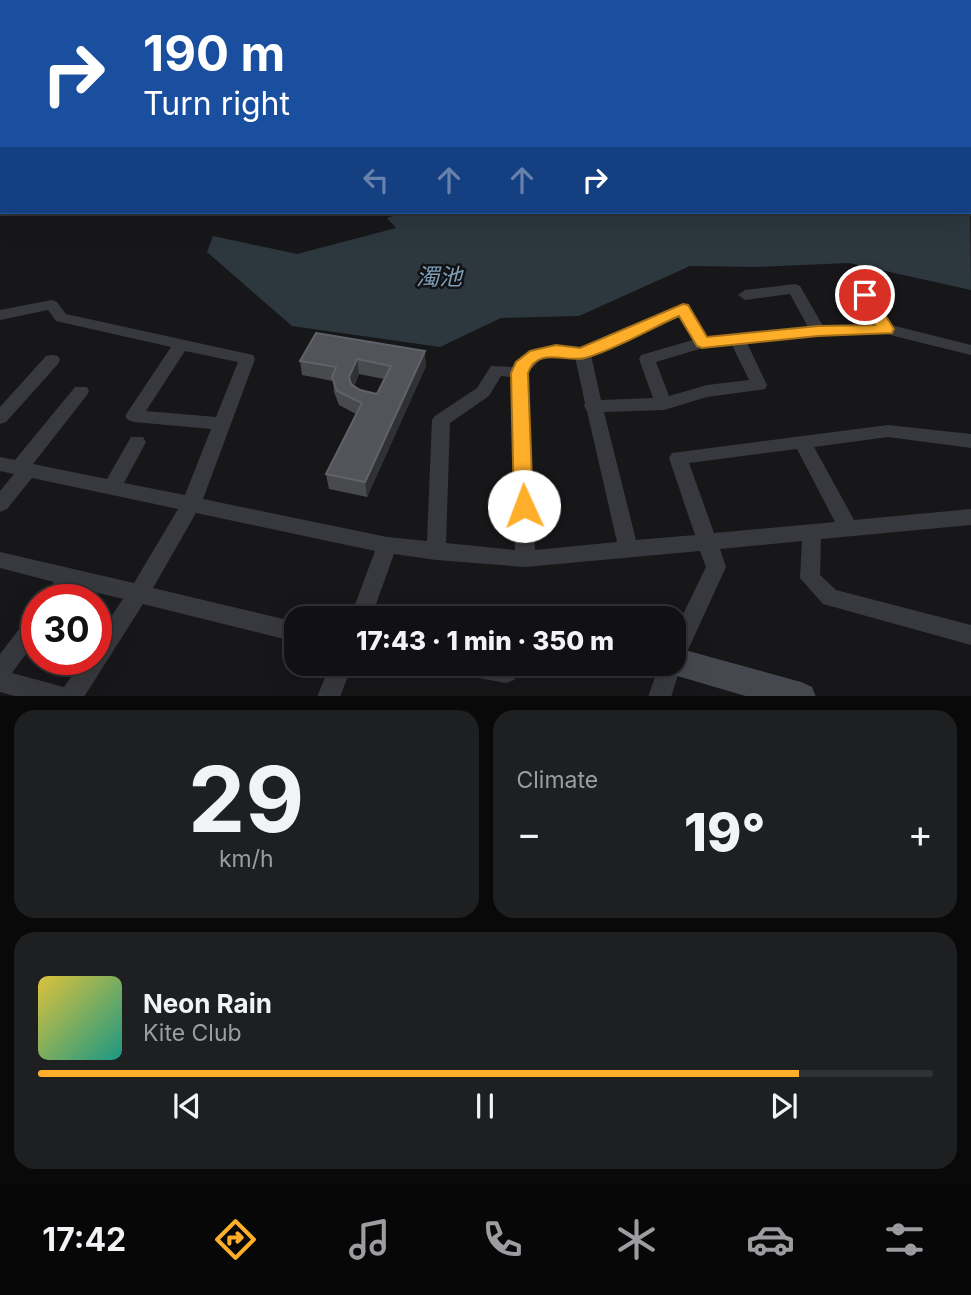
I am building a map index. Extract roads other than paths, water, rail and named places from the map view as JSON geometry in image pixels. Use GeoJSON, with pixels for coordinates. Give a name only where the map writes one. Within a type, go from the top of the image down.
{"type":"FeatureCollection","features":[{"type":"Feature","properties":{"kind":"street"},"geometry":{"type":"LineString","coordinates":[[745,295],[795,289],[818,331]]}},
{"type":"Feature","properties":{"kind":"street"},"geometry":{"type":"LineString","coordinates":[[865,295],[886,329]]}},
{"type":"Feature","properties":{"kind":"street"},"geometry":{"type":"LineString","coordinates":[[0,315],[52,305],[61,318],[247,359],[192,502],[112,634]]}},
{"type":"Feature","properties":{"kind":"street"},"geometry":{"type":"LineString","coordinates":[[525,559],[519,373],[522,366],[536,355],[556,350],[582,353],[683,309],[702,343]]}},
{"type":"Feature","properties":{"kind":"street"},"geometry":{"type":"LineString","coordinates":[[664,404],[647,359],[702,343],[818,331],[886,329],[971,349]]}},
{"type":"Feature","properties":{"kind":"street"},"geometry":{"type":"LineString","coordinates":[[592,406],[664,404],[707,391],[759,385],[737,339]]}},
{"type":"Feature","properties":{"kind":"street"},"geometry":{"type":"LineString","coordinates":[[181,344],[134,416],[222,424]]}},
{"type":"Feature","properties":{"kind":"street"},"geometry":{"type":"LineString","coordinates":[[582,353],[592,406],[629,551]]}},
{"type":"Feature","properties":{"kind":"street"},"geometry":{"type":"LineString","coordinates":[[0,418],[52,360]]}},
{"type":"Feature","properties":{"kind":"street"},"geometry":{"type":"LineString","coordinates":[[436,552],[440,420],[483,392],[497,370],[519,373]]}},
{"type":"Feature","properties":{"kind":"street"},"geometry":{"type":"LineString","coordinates":[[0,504],[81,391]]}},
{"type":"Feature","properties":{"kind":"street"},"geometry":{"type":"LineString","coordinates":[[686,632],[716,566],[678,458],[888,431],[971,441]]}},
{"type":"Feature","properties":{"kind":"street"},"geometry":{"type":"LineString","coordinates":[[112,487],[138,442]]}},
{"type":"Feature","properties":{"kind":"street"},"geometry":{"type":"LineString","coordinates":[[802,442],[848,528]]}},
{"type":"Feature","properties":{"kind":"street"},"geometry":{"type":"LineString","coordinates":[[0,464],[192,502],[387,545],[525,559],[971,517]]}},
{"type":"Feature","properties":{"kind":"street"},"geometry":{"type":"LineString","coordinates":[[812,532],[810,578],[830,598],[971,635]]}},
{"type":"Feature","properties":{"kind":"street"},"geometry":{"type":"LineString","coordinates":[[364,606],[387,545]]}},
{"type":"Feature","properties":{"kind":"street"},"geometry":{"type":"LineString","coordinates":[[2,562],[70,576],[284,629]]}},
{"type":"Feature","properties":{"kind":"street"},"geometry":{"type":"LineString","coordinates":[[64,584],[70,576]]}},
{"type":"Feature","properties":{"kind":"street"},"geometry":{"type":"LineString","coordinates":[[0,672],[21,644]]}},
{"type":"Feature","properties":{"kind":"street"},"geometry":{"type":"LineString","coordinates":[[686,664],[801,696]]}},
{"type":"Feature","properties":{"kind":"street"},"geometry":{"type":"LineString","coordinates":[[71,696],[85,675]]}},
{"type":"Feature","properties":{"kind":"street"},"geometry":{"type":"LineString","coordinates":[[328,696],[336,676]]}},
{"type":"Feature","properties":{"kind":"street"},"geometry":{"type":"LineString","coordinates":[[659,696],[667,676]]}},
{"type":"Feature","properties":{"kind":"street"},"geometry":{"type":"LineString","coordinates":[[0,681],[62,696]]}},
{"type":"Feature","properties":{"kind":"water","name":"濁池"},"geometry":{"type":"Polygon","coordinates":[[[399,214],[970,214],[971,290],[849,263],[757,267],[690,266],[579,316],[501,318],[440,347],[292,326],[207,252],[213,236],[297,254],[396,228],[387,218],[399,214]]]}}]}
